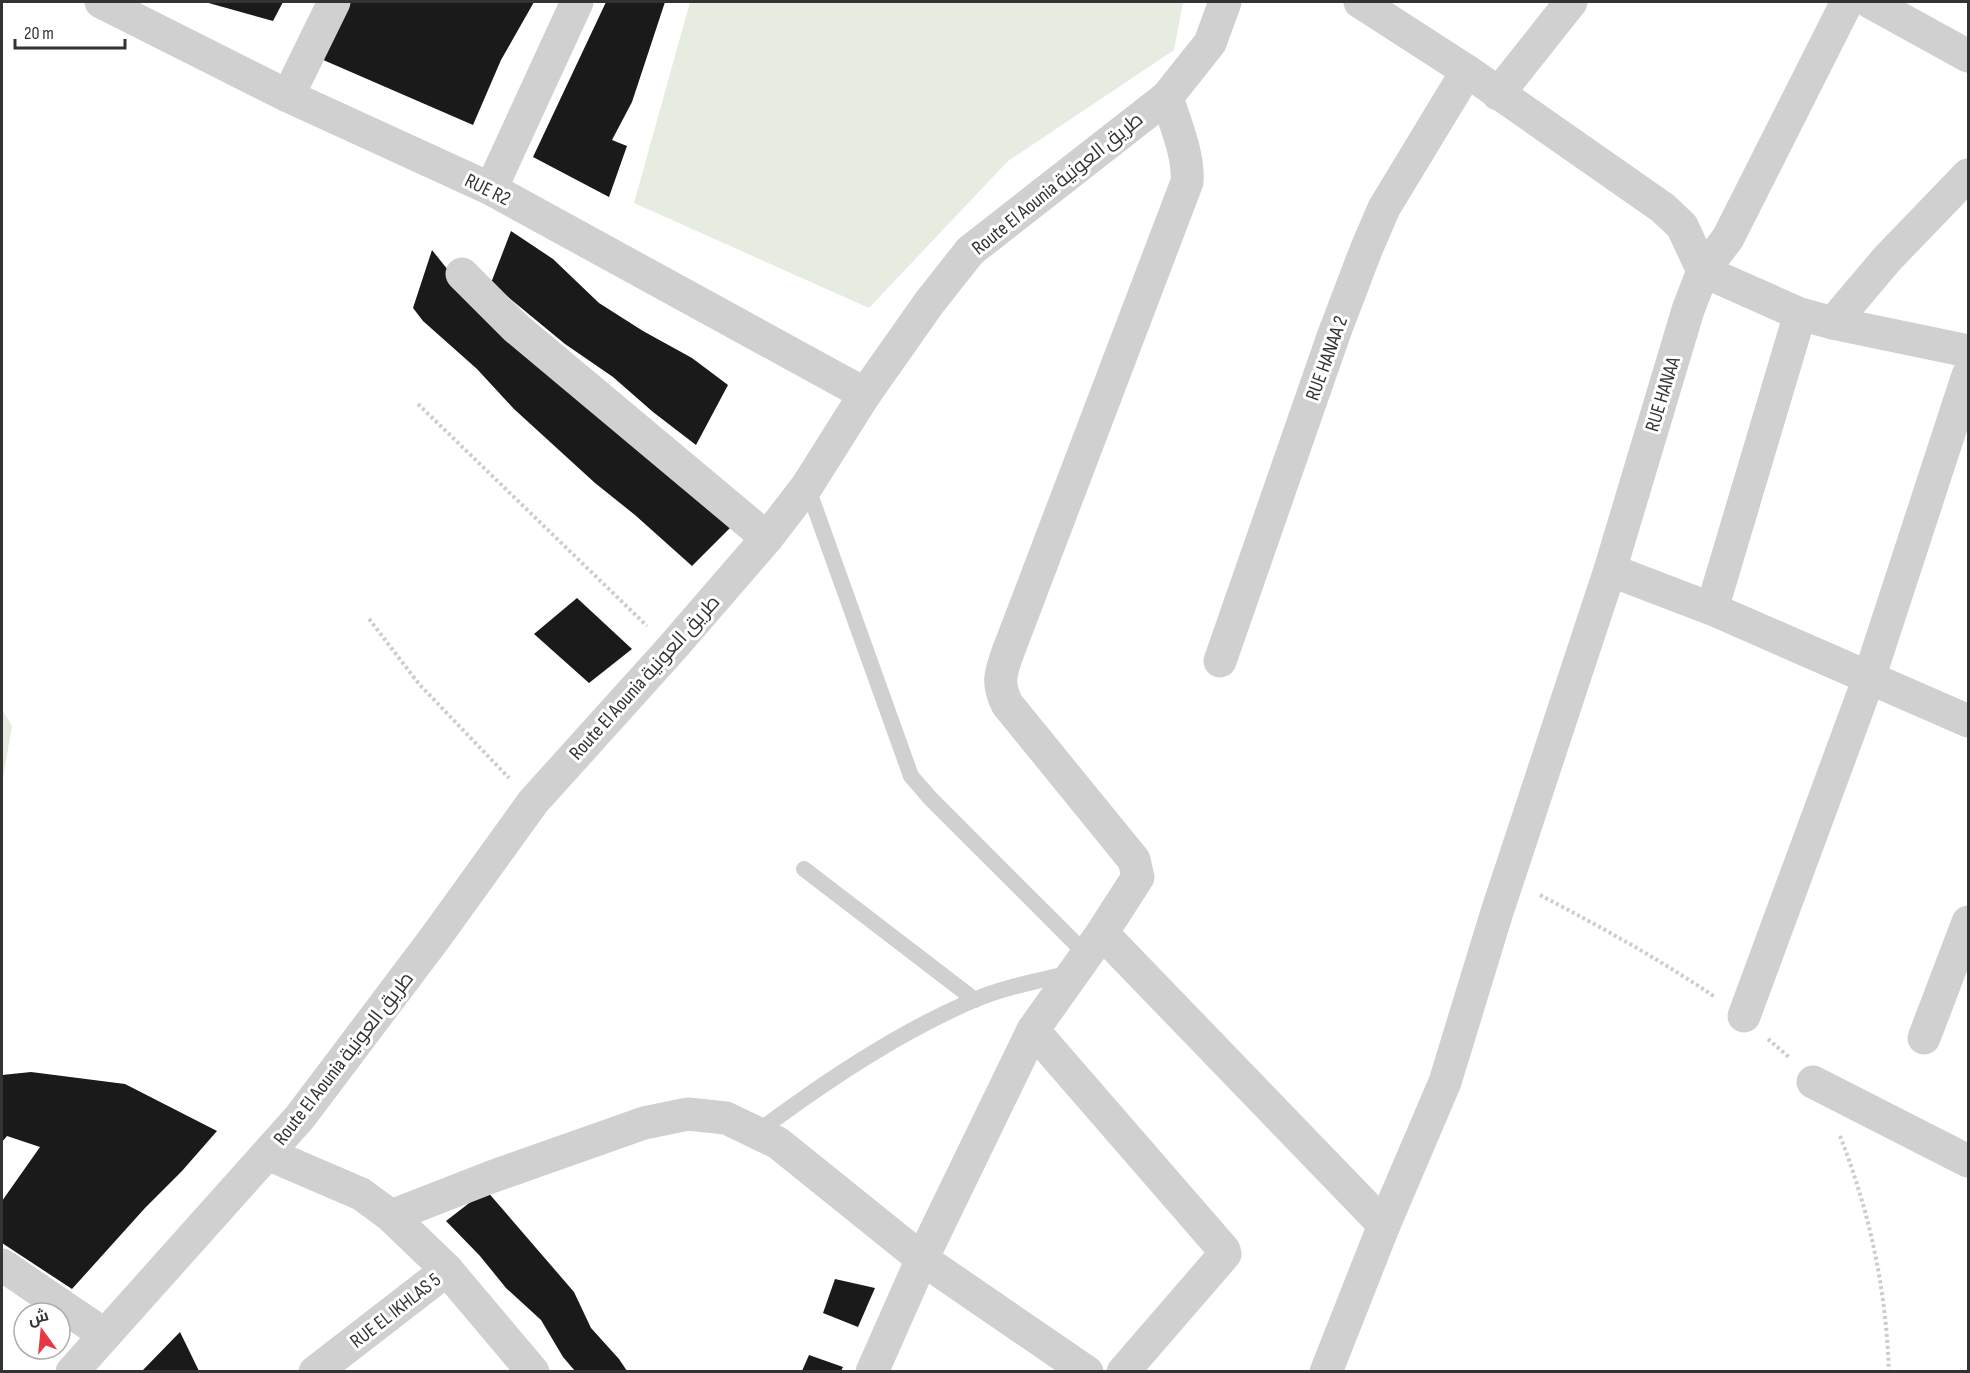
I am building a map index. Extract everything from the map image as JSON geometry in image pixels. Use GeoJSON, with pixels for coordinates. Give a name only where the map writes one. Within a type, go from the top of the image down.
{"type":"FeatureCollection","features":[{"type":"Feature","properties":{"kind":"street","name":"RUE R2"},"geometry":{"type":"LineString","coordinates":[[100,2],[288,96],[491,189],[866,394]]}},
{"type":"Feature","properties":{"kind":"street"},"geometry":{"type":"LineString","coordinates":[[288,96],[334,2]]}},
{"type":"Feature","properties":{"kind":"street"},"geometry":{"type":"LineString","coordinates":[[491,189],[577,2]]}},
{"type":"Feature","properties":{"kind":"street","name":"Route El Aounia طريق العونية"},"geometry":{"type":"LineString","coordinates":[[72,1371],[300,1117],[435,938],[533,802],[767,538],[807,486],[866,394],[929,303],[970,251],[1167,97],[1210,43],[1225,2]]}},
{"type":"Feature","properties":{"kind":"street"},"geometry":{"type":"LineString","coordinates":[[1360,2],[1467,71],[1663,207],[1682,226],[1703,271],[1800,314],[1968,351]]}},
{"type":"Feature","properties":{"kind":"street"},"geometry":{"type":"LineString","coordinates":[[1498,94],[1571,2]]}},
{"type":"Feature","properties":{"kind":"street","name":"RUE HANAA"},"geometry":{"type":"LineString","coordinates":[[1326,1371],[1384,1225],[1445,1082],[1508,879],[1610,570],[1688,310],[1703,271],[1728,238],[1847,2]]}},
{"type":"Feature","properties":{"kind":"street"},"geometry":{"type":"LineString","coordinates":[[1870,2],[1968,56]]}},
{"type":"Feature","properties":{"kind":"street","name":"RUE HANAA 2"},"geometry":{"type":"LineString","coordinates":[[1220,661],[1365,250],[1384,208],[1467,71]]}},
{"type":"Feature","properties":{"kind":"street"},"geometry":{"type":"LineString","coordinates":[[872,1371],[922,1259],[1033,1030],[1088,954],[1138,877],[1134,860],[1007,704],[1000,689],[1001,671],[1187,182],[1188,171],[1185,157],[1167,97]]}},
{"type":"Feature","properties":{"kind":"street"},"geometry":{"type":"LineString","coordinates":[[1833,323],[1887,259],[1968,175]]}},
{"type":"Feature","properties":{"kind":"street"},"geometry":{"type":"LineString","coordinates":[[462,274],[516,328],[767,538]]}},
{"type":"Feature","properties":{"kind":"street"},"geometry":{"type":"LineString","coordinates":[[1712,609],[1800,314]]}},
{"type":"Feature","properties":{"kind":"street"},"geometry":{"type":"LineString","coordinates":[[1744,1016],[1869,678],[1968,375]]}},
{"type":"Feature","properties":{"kind":"street"},"geometry":{"type":"LineString","coordinates":[[1610,570],[1712,609],[1968,721]]}},
{"type":"Feature","properties":{"kind":"street"},"geometry":{"type":"LineString","coordinates":[[1924,1038],[1968,922]]}},
{"type":"Feature","properties":{"kind":"street"},"geometry":{"type":"LineString","coordinates":[[1088,954],[1384,1225]]}},
{"type":"Feature","properties":{"kind":"street"},"geometry":{"type":"LineString","coordinates":[[1033,1030],[1224,1250],[1224,1258],[1123,1371]]}},
{"type":"Feature","properties":{"kind":"street"},"geometry":{"type":"LineString","coordinates":[[1813,1082],[1968,1161]]}},
{"type":"Feature","properties":{"kind":"street"},"geometry":{"type":"LineString","coordinates":[[392,1216],[491,1177],[644,1123],[688,1114],[726,1118],[778,1143],[922,1259],[1087,1371]]}},
{"type":"Feature","properties":{"kind":"street"},"geometry":{"type":"LineString","coordinates":[[268,1154],[360,1194],[392,1216],[447,1270],[533,1371]]}},
{"type":"Feature","properties":{"kind":"street"},"geometry":{"type":"LineString","coordinates":[[2,1265],[105,1335]]}},
{"type":"Feature","properties":{"kind":"street","name":"RUE EL IKHLAS 5"},"geometry":{"type":"LineString","coordinates":[[315,1371],[447,1270]]}},
{"type":"Feature","properties":{"kind":"lane"},"geometry":{"type":"LineString","coordinates":[[756,1133],[814,1090],[935,1019],[975,1000],[1088,954],[930,798],[911,776],[807,486]]}},
{"type":"Feature","properties":{"kind":"lane"},"geometry":{"type":"LineString","coordinates":[[804,869],[975,1000]]}},
{"type":"Feature","properties":{"kind":"path"},"geometry":{"type":"LineString","coordinates":[[418,404],[671,649]]}},
{"type":"Feature","properties":{"kind":"path"},"geometry":{"type":"LineString","coordinates":[[369,619],[419,684],[533,802]]}},
{"type":"Feature","properties":{"kind":"path"},"geometry":{"type":"LineString","coordinates":[[1508,879],[1605,929],[1662,962],[1744,1016],[1813,1082]]}},
{"type":"Feature","properties":{"kind":"path"},"geometry":{"type":"LineString","coordinates":[[1839,1132],[1866,1210],[1878,1261],[1887,1322],[1889,1371]]}},
{"type":"Feature","properties":{"kind":"shaded area"},"geometry":{"type":"Polygon","coordinates":[[[690,2],[1183,2],[1174,50],[1008,161],[869,308],[634,203],[690,2]]]}},
{"type":"Feature","properties":{"kind":"shaded area"},"geometry":{"type":"Polygon","coordinates":[[[2,709],[12,726],[2,784],[2,709]]]}},
{"type":"Feature","properties":{"kind":"building"},"geometry":{"type":"Polygon","coordinates":[[[205,2],[283,2],[273,21],[205,2]]]}},
{"type":"Feature","properties":{"kind":"building"},"geometry":{"type":"Polygon","coordinates":[[[345,2],[534,2],[501,60],[473,125],[321,59],[345,2]]]}},
{"type":"Feature","properties":{"kind":"building"},"geometry":{"type":"Polygon","coordinates":[[[606,2],[665,2],[632,102],[612,140],[627,146],[609,197],[533,157],[606,2]]]}},
{"type":"Feature","properties":{"kind":"building"},"geometry":{"type":"Polygon","coordinates":[[[511,231],[553,259],[599,303],[692,358],[728,385],[696,445],[613,377],[565,344],[491,283],[511,231]]]}},
{"type":"Feature","properties":{"kind":"building"},"geometry":{"type":"Polygon","coordinates":[[[432,250],[460,285],[735,523],[692,566],[595,483],[514,409],[477,369],[423,321],[413,308],[432,250]]]}},
{"type":"Feature","properties":{"kind":"building"},"geometry":{"type":"Polygon","coordinates":[[[577,598],[632,649],[589,683],[534,634],[577,598]]]}},
{"type":"Feature","properties":{"kind":"building"},"geometry":{"type":"Polygon","coordinates":[[[31,1072],[125,1084],[217,1131],[72,1289],[2,1243],[2,1201],[40,1147],[7,1136],[2,1142],[2,1075],[31,1072]]]}},
{"type":"Feature","properties":{"kind":"building"},"geometry":{"type":"Polygon","coordinates":[[[486,1190],[574,1292],[591,1328],[627,1371],[575,1371],[563,1357],[541,1320],[506,1288],[480,1256],[446,1221],[486,1190]]]}},
{"type":"Feature","properties":{"kind":"building"},"geometry":{"type":"Polygon","coordinates":[[[835,1279],[875,1288],[858,1327],[823,1313],[835,1279]]]}},
{"type":"Feature","properties":{"kind":"building"},"geometry":{"type":"Polygon","coordinates":[[[180,1332],[199,1371],[142,1371],[180,1332]]]}},
{"type":"Feature","properties":{"kind":"building"},"geometry":{"type":"Polygon","coordinates":[[[809,1355],[843,1367],[841,1371],[802,1371],[809,1355]]]}}]}
